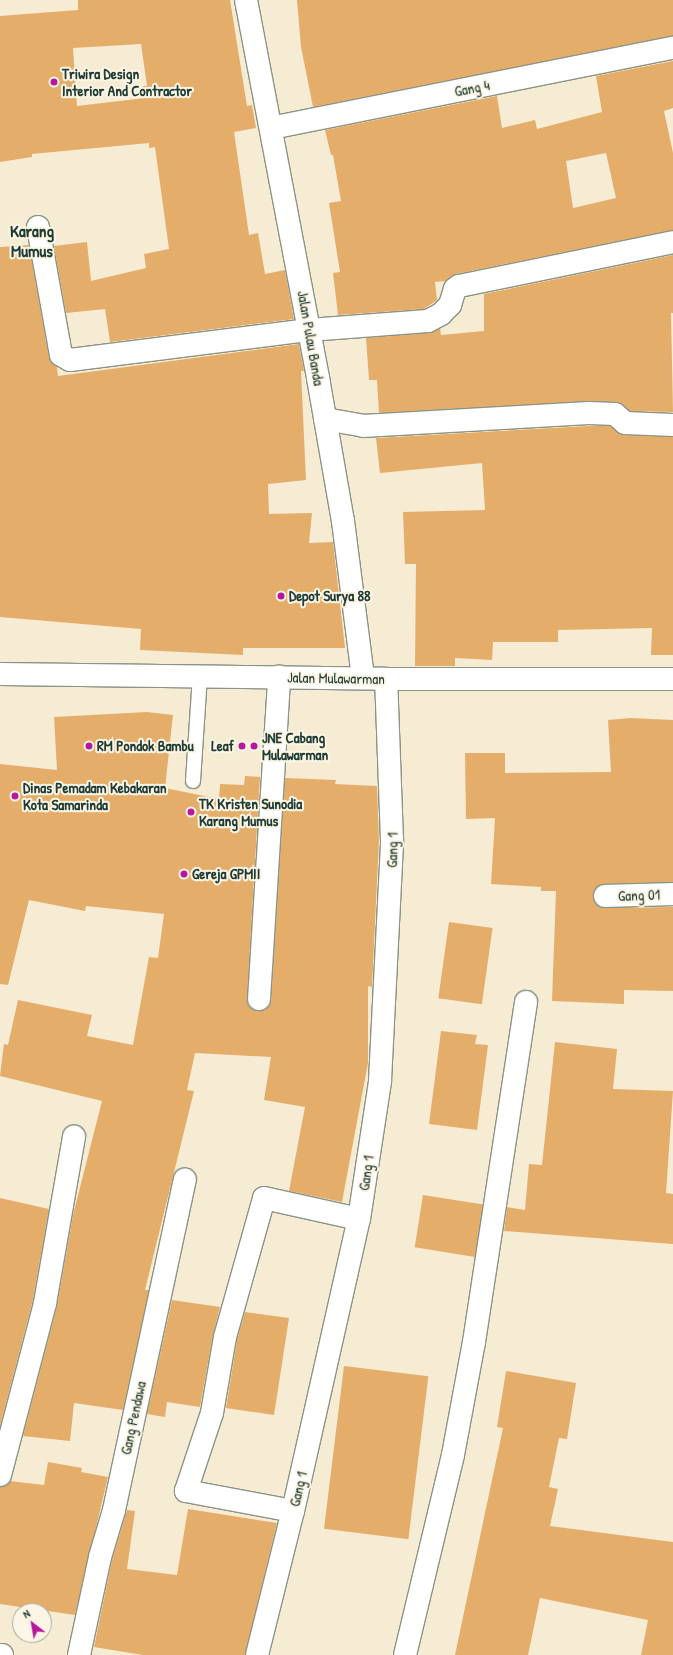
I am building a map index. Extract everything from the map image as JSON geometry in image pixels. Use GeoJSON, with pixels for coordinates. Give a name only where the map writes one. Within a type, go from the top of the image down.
{"type":"FeatureCollection","features":[{"type":"Feature","properties":{"kind":"street","name":"Jalan Pulau Banda"},"geometry":{"type":"LineString","coordinates":[[246,0],[310,330],[343,521],[363,678]]}},
{"type":"Feature","properties":{"kind":"street","name":"Gang 4"},"geometry":{"type":"LineString","coordinates":[[271,128],[673,48]]}},
{"type":"Feature","properties":{"kind":"street"},"geometry":{"type":"LineString","coordinates":[[38,228],[61,355],[70,360],[310,330],[428,321],[441,314],[450,305],[455,289],[459,286],[673,242]]}},
{"type":"Feature","properties":{"kind":"street"},"geometry":{"type":"LineString","coordinates":[[325,419],[363,426],[551,413],[596,413],[615,414],[626,423],[673,425]]}},
{"type":"Feature","properties":{"kind":"street","name":"Jalan Mulawarman"},"geometry":{"type":"LineString","coordinates":[[0,674],[386,679],[673,679]]}},
{"type":"Feature","properties":{"kind":"street"},"geometry":{"type":"LineString","coordinates":[[259,999],[279,677]]}},
{"type":"Feature","properties":{"kind":"street","name":"Gang 1"},"geometry":{"type":"LineString","coordinates":[[256,1655],[293,1511],[359,1219],[380,1082],[386,990],[392,840],[386,679]]}},
{"type":"Feature","properties":{"kind":"street","name":"Gang 01"},"geometry":{"type":"LineString","coordinates":[[605,896],[673,894]]}},
{"type":"Feature","properties":{"kind":"street"},"geometry":{"type":"LineString","coordinates":[[405,1655],[453,1455],[474,1342],[526,1002]]}},
{"type":"Feature","properties":{"kind":"street"},"geometry":{"type":"LineString","coordinates":[[0,1474],[45,1303],[74,1137]]}},
{"type":"Feature","properties":{"kind":"street","name":"Gang Pendawa"},"geometry":{"type":"LineString","coordinates":[[79,1655],[100,1557],[114,1510],[185,1180]]}},
{"type":"Feature","properties":{"kind":"street"},"geometry":{"type":"LineString","coordinates":[[293,1511],[186,1491],[212,1413],[225,1337],[264,1198],[359,1219]]}},
{"type":"Feature","properties":{"kind":"lane"},"geometry":{"type":"LineString","coordinates":[[193,781],[200,676]]}},
{"type":"Feature","properties":{"kind":"building"},"geometry":{"type":"Polygon","coordinates":[[[78,0],[230,0],[247,106],[252,105],[256,128],[234,132],[249,235],[258,233],[265,274],[285,270],[294,319],[110,342],[105,309],[66,313],[54,246],[87,242],[91,281],[146,268],[144,254],[169,249],[155,147],[149,148],[149,143],[32,154],[32,157],[0,162],[0,16],[78,10],[78,0]],[[141,44],[73,48],[77,106],[145,98],[143,86],[147,86],[141,44]]]}},
{"type":"Feature","properties":{"kind":"building"},"geometry":{"type":"Polygon","coordinates":[[[297,0],[673,0],[673,36],[313,107],[301,47],[297,0]]]}},
{"type":"Feature","properties":{"kind":"building"},"geometry":{"type":"Polygon","coordinates":[[[673,61],[673,108],[664,111],[673,153],[673,230],[456,274],[446,281],[435,282],[437,300],[424,309],[338,315],[333,273],[340,272],[329,203],[341,201],[333,155],[331,155],[325,130],[497,96],[502,128],[535,120],[537,129],[602,112],[596,76],[673,61]],[[606,153],[566,161],[573,208],[616,198],[606,153]]]}},
{"type":"Feature","properties":{"kind":"building"},"geometry":{"type":"Polygon","coordinates":[[[29,245],[49,357],[57,367],[58,376],[299,344],[304,371],[301,371],[306,480],[268,484],[269,514],[312,513],[309,543],[333,542],[345,648],[243,648],[243,655],[140,650],[141,629],[0,617],[0,247],[29,245]]]}},
{"type":"Feature","properties":{"kind":"building"},"geometry":{"type":"Polygon","coordinates":[[[673,255],[673,313],[671,313],[673,412],[630,411],[616,402],[589,401],[379,413],[377,380],[369,380],[366,338],[429,333],[440,328],[441,335],[484,331],[484,294],[673,255]]]}},
{"type":"Feature","properties":{"kind":"building"},"geometry":{"type":"Polygon","coordinates":[[[610,426],[624,435],[673,437],[673,655],[651,655],[652,628],[558,630],[558,642],[493,642],[492,660],[455,658],[455,666],[415,666],[416,564],[405,564],[403,512],[485,510],[482,463],[380,473],[376,438],[610,426]]]}},
{"type":"Feature","properties":{"kind":"building"},"geometry":{"type":"Polygon","coordinates":[[[147,712],[173,715],[165,788],[219,799],[220,784],[244,785],[245,776],[260,777],[247,998],[248,1005],[258,1011],[265,1010],[271,1000],[285,778],[336,780],[335,784],[377,786],[379,840],[372,987],[368,986],[368,1063],[342,1202],[289,1191],[305,1107],[264,1100],[271,1057],[195,1053],[187,1090],[194,1091],[145,1290],[149,1290],[123,1410],[74,1403],[70,1441],[23,1436],[57,1306],[73,1215],[102,1101],[0,1076],[4,1044],[8,1045],[18,1000],[92,1015],[87,1036],[133,1045],[149,957],[158,958],[164,914],[86,906],[85,911],[29,900],[8,985],[0,984],[0,764],[57,770],[54,717],[147,712]]]}},
{"type":"Feature","properties":{"kind":"building"},"geometry":{"type":"Polygon","coordinates":[[[630,718],[673,720],[673,882],[604,884],[594,890],[593,897],[599,907],[605,908],[673,907],[673,991],[624,990],[624,1004],[552,1001],[556,891],[541,891],[541,887],[491,884],[495,818],[466,819],[465,753],[505,753],[505,773],[611,772],[608,720],[630,718]]]}},
{"type":"Feature","properties":{"kind":"building"},"geometry":{"type":"Polygon","coordinates":[[[449,922],[493,928],[482,1004],[438,998],[449,922]]]}},
{"type":"Feature","properties":{"kind":"building"},"geometry":{"type":"Polygon","coordinates":[[[441,1031],[477,1035],[475,1044],[488,1045],[477,1130],[429,1124],[441,1031]]]}},
{"type":"Feature","properties":{"kind":"building"},"geometry":{"type":"Polygon","coordinates":[[[555,1042],[617,1049],[613,1089],[673,1091],[666,1193],[673,1194],[673,1244],[504,1231],[507,1207],[525,1210],[529,1164],[542,1165],[555,1042]]]}},
{"type":"Feature","properties":{"kind":"building"},"geometry":{"type":"Polygon","coordinates":[[[423,1195],[483,1205],[475,1257],[415,1247],[423,1195]]]}},
{"type":"Feature","properties":{"kind":"building"},"geometry":{"type":"Polygon","coordinates":[[[0,1198],[49,1209],[33,1300],[0,1426],[0,1198]]]}},
{"type":"Feature","properties":{"kind":"building"},"geometry":{"type":"Polygon","coordinates":[[[172,1300],[220,1307],[213,1335],[200,1407],[167,1402],[165,1417],[147,1414],[172,1300]]]}},
{"type":"Feature","properties":{"kind":"building"},"geometry":{"type":"Polygon","coordinates":[[[245,1312],[289,1318],[274,1415],[226,1408],[237,1340],[245,1312]]]}},
{"type":"Feature","properties":{"kind":"building"},"geometry":{"type":"Polygon","coordinates":[[[344,1366],[428,1376],[408,1539],[324,1529],[344,1366]]]}},
{"type":"Feature","properties":{"kind":"building"},"geometry":{"type":"Polygon","coordinates":[[[506,1371],[576,1383],[567,1439],[559,1438],[549,1487],[558,1489],[550,1526],[673,1542],[673,1655],[641,1655],[648,1620],[540,1598],[528,1655],[455,1655],[503,1428],[497,1427],[506,1371]]]}},
{"type":"Feature","properties":{"kind":"building"},"geometry":{"type":"Polygon","coordinates":[[[48,1462],[82,1468],[81,1472],[108,1477],[75,1615],[52,1612],[52,1603],[12,1603],[12,1606],[0,1604],[0,1487],[10,1481],[44,1485],[48,1462]]]}},
{"type":"Feature","properties":{"kind":"building"},"geometry":{"type":"Polygon","coordinates":[[[188,1509],[277,1523],[245,1655],[143,1655],[94,1647],[112,1560],[127,1510],[135,1511],[127,1569],[177,1575],[188,1509]]]}},
{"type":"Feature","properties":{"kind":"place","name":"Triwira Design Interior And Contractor"},"geometry":{"type":"Point","coordinates":[54,82]}},
{"type":"Feature","properties":{"kind":"place","name":"Depot Surya 88"},"geometry":{"type":"Point","coordinates":[281,596]}},
{"type":"Feature","properties":{"kind":"place","name":"RM Pondok Bambu"},"geometry":{"type":"Point","coordinates":[89,746]}},
{"type":"Feature","properties":{"kind":"place","name":"Leaf"},"geometry":{"type":"Point","coordinates":[242,746]}},
{"type":"Feature","properties":{"kind":"place","name":"JNE Cabang Mulawarman"},"geometry":{"type":"Point","coordinates":[254,746]}},
{"type":"Feature","properties":{"kind":"place","name":"Dinas Pemadam Kebakaran Kota Samarinda"},"geometry":{"type":"Point","coordinates":[15,796]}},
{"type":"Feature","properties":{"kind":"place","name":"TK Kristen Sunodia Karang Mumus"},"geometry":{"type":"Point","coordinates":[191,812]}},
{"type":"Feature","properties":{"kind":"place","name":"Gereja GPMII"},"geometry":{"type":"Point","coordinates":[184,874]}},
{"type":"Feature","properties":{"kind":"district","name":"Karang Mumus"},"geometry":{"type":"Point","coordinates":[32,241]}}]}
